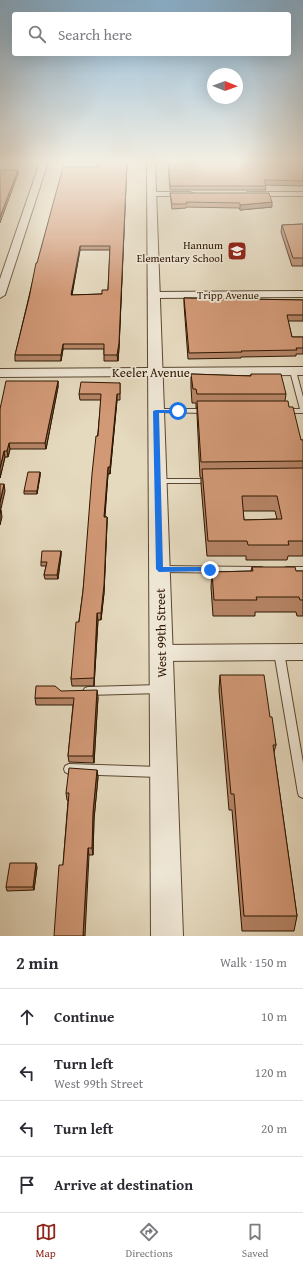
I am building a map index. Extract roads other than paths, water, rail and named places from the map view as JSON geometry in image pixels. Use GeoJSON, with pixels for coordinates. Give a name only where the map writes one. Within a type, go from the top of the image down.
{"type":"FeatureCollection","features":[{"type":"Feature","properties":{"kind":"street"},"geometry":{"type":"LineString","coordinates":[[0,295],[30,206]]}},
{"type":"Feature","properties":{"kind":"street","name":"West 99th Street"},"geometry":{"type":"LineString","coordinates":[[152,206],[167,936]]}},
{"type":"Feature","properties":{"kind":"street","name":"Tripp Avenue"},"geometry":{"type":"LineString","coordinates":[[154,295],[303,294]]}},
{"type":"Feature","properties":{"kind":"street","name":"Keeler Avenue"},"geometry":{"type":"LineString","coordinates":[[0,373],[298,371]]}},
{"type":"Feature","properties":{"kind":"street"},"geometry":{"type":"LineString","coordinates":[[161,653],[303,652]]}},
{"type":"Feature","properties":{"kind":"lane"},"geometry":{"type":"LineString","coordinates":[[280,411],[303,410],[298,371]]}},
{"type":"Feature","properties":{"kind":"lane"},"geometry":{"type":"LineString","coordinates":[[156,411],[217,411]]}},
{"type":"Feature","properties":{"kind":"lane"},"geometry":{"type":"LineString","coordinates":[[158,481],[220,481]]}},
{"type":"Feature","properties":{"kind":"lane"},"geometry":{"type":"LineString","coordinates":[[159,569],[303,570]]}},
{"type":"Feature","properties":{"kind":"lane"},"geometry":{"type":"LineString","coordinates":[[279,652],[300,751],[303,793]]}},
{"type":"Feature","properties":{"kind":"lane"},"geometry":{"type":"LineString","coordinates":[[77,692],[162,689]]}},
{"type":"Feature","properties":{"kind":"lane"},"geometry":{"type":"LineString","coordinates":[[69,769],[163,772]]}},
{"type":"Feature","properties":{"kind":"place","name":"Hannum Elementary School"},"geometry":{"type":"Point","coordinates":[237,251]}}]}
